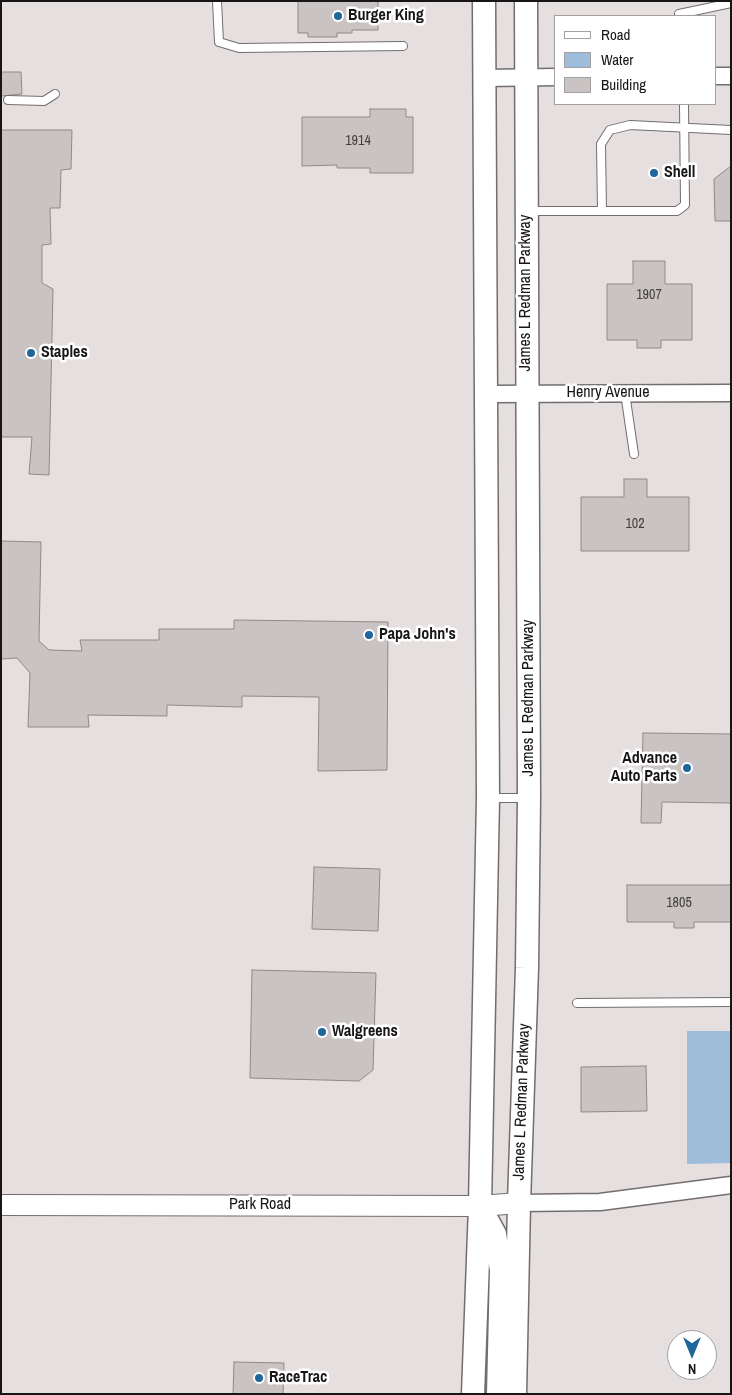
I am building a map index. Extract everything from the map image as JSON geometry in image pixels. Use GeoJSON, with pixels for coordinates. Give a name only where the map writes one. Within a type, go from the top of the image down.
{"type":"FeatureCollection","features":[{"type":"Feature","properties":{"kind":"main road"},"geometry":{"type":"LineString","coordinates":[[473,1394],[480,1206],[488,798],[484,1]]}},
{"type":"Feature","properties":{"kind":"main road","name":"James L Redman Parkway"},"geometry":{"type":"LineString","coordinates":[[514,1394],[527,968],[529,798],[526,1]]}},
{"type":"Feature","properties":{"kind":"main road"},"geometry":{"type":"LineString","coordinates":[[480,1206],[495,1234],[502,1270],[498,1394]]}},
{"type":"Feature","properties":{"kind":"street"},"geometry":{"type":"LineString","coordinates":[[717,76],[731,76]]}},
{"type":"Feature","properties":{"kind":"street"},"geometry":{"type":"LineString","coordinates":[[484,78],[554,77]]}},
{"type":"Feature","properties":{"kind":"street","name":"Henry Avenue"},"geometry":{"type":"LineString","coordinates":[[486,394],[731,393]]}},
{"type":"Feature","properties":{"kind":"street"},"geometry":{"type":"LineString","coordinates":[[519,1203],[600,1202],[731,1185]]}},
{"type":"Feature","properties":{"kind":"street","name":"Park Road"},"geometry":{"type":"LineString","coordinates":[[1,1205],[480,1206],[519,1203]]}},
{"type":"Feature","properties":{"kind":"lane"},"geometry":{"type":"LineString","coordinates":[[217,1],[219,42],[239,48],[403,46]]}},
{"type":"Feature","properties":{"kind":"lane"},"geometry":{"type":"LineString","coordinates":[[679,14],[731,3]]}},
{"type":"Feature","properties":{"kind":"lane"},"geometry":{"type":"LineString","coordinates":[[8,100],[44,101],[54,94]]}},
{"type":"Feature","properties":{"kind":"lane"},"geometry":{"type":"LineString","coordinates":[[526,211],[677,211],[685,205],[684,105]]}},
{"type":"Feature","properties":{"kind":"lane"},"geometry":{"type":"LineString","coordinates":[[602,211],[602,144],[610,130],[630,125],[731,130]]}},
{"type":"Feature","properties":{"kind":"lane"},"geometry":{"type":"LineString","coordinates":[[626,393],[634,454]]}},
{"type":"Feature","properties":{"kind":"lane"},"geometry":{"type":"LineString","coordinates":[[488,798],[529,798]]}},
{"type":"Feature","properties":{"kind":"lane"},"geometry":{"type":"LineString","coordinates":[[577,1002],[731,1002]]}},
{"type":"Feature","properties":{"kind":"water"},"geometry":{"type":"Polygon","coordinates":[[[687,1031],[731,1031],[731,1163],[687,1164],[687,1031]]]}},
{"type":"Feature","properties":{"kind":"building","name":"Burger King"},"geometry":{"type":"Polygon","coordinates":[[[298,1],[378,1],[378,30],[352,30],[352,33],[337,33],[337,37],[308,37],[308,33],[298,33],[298,1]]]}},
{"type":"Feature","properties":{"kind":"building"},"geometry":{"type":"Polygon","coordinates":[[[1,72],[21,72],[22,94],[1,96],[1,72]]]}},
{"type":"Feature","properties":{"kind":"building"},"geometry":{"type":"Polygon","coordinates":[[[370,109],[406,109],[406,117],[413,117],[413,173],[370,173],[370,168],[337,168],[337,165],[302,166],[302,117],[370,117],[370,109]]]}},
{"type":"Feature","properties":{"kind":"building"},"geometry":{"type":"Polygon","coordinates":[[[1,130],[72,130],[71,169],[61,170],[60,208],[50,208],[51,244],[42,245],[42,283],[53,289],[49,475],[29,474],[32,437],[1,437],[1,130]]]}},
{"type":"Feature","properties":{"kind":"building"},"geometry":{"type":"Polygon","coordinates":[[[731,166],[731,221],[715,221],[714,179],[731,166]]]}},
{"type":"Feature","properties":{"kind":"building"},"geometry":{"type":"Polygon","coordinates":[[[633,261],[665,261],[665,284],[692,284],[692,340],[661,340],[661,348],[637,348],[637,340],[607,340],[607,284],[633,284],[633,261]]]}},
{"type":"Feature","properties":{"kind":"building"},"geometry":{"type":"Polygon","coordinates":[[[624,479],[647,479],[647,497],[689,497],[689,551],[581,551],[581,497],[624,497],[624,479]]]}},
{"type":"Feature","properties":{"kind":"building"},"geometry":{"type":"Polygon","coordinates":[[[1,541],[41,542],[39,641],[49,650],[82,651],[80,640],[159,640],[159,629],[234,629],[234,620],[388,622],[387,770],[318,771],[319,697],[242,696],[242,707],[167,705],[167,716],[88,715],[89,727],[28,727],[30,673],[17,658],[1,659],[1,541]]]}},
{"type":"Feature","properties":{"kind":"building","name":"Advance Auto Parts"},"geometry":{"type":"Polygon","coordinates":[[[643,733],[731,734],[731,803],[662,802],[661,823],[641,823],[643,733]]]}},
{"type":"Feature","properties":{"kind":"building"},"geometry":{"type":"Polygon","coordinates":[[[314,867],[380,869],[378,931],[312,929],[314,867]]]}},
{"type":"Feature","properties":{"kind":"building"},"geometry":{"type":"Polygon","coordinates":[[[627,885],[731,885],[731,922],[694,922],[694,928],[674,928],[674,922],[627,922],[627,885]]]}},
{"type":"Feature","properties":{"kind":"building"},"geometry":{"type":"Polygon","coordinates":[[[252,970],[376,973],[373,1070],[359,1081],[250,1078],[252,970]]]}},
{"type":"Feature","properties":{"kind":"building"},"geometry":{"type":"Polygon","coordinates":[[[646,1066],[647,1111],[581,1112],[581,1067],[646,1066]]]}},
{"type":"Feature","properties":{"kind":"building","name":"RaceTrac"},"geometry":{"type":"Polygon","coordinates":[[[234,1362],[284,1363],[283,1394],[233,1394],[234,1362]]]}},
{"type":"Feature","properties":{"kind":"place","name":"Burger King"},"geometry":{"type":"Point","coordinates":[338,16]}},
{"type":"Feature","properties":{"kind":"place","name":"Shell"},"geometry":{"type":"Point","coordinates":[654,173]}},
{"type":"Feature","properties":{"kind":"place","name":"Staples"},"geometry":{"type":"Point","coordinates":[31,353]}},
{"type":"Feature","properties":{"kind":"place","name":"Papa John's"},"geometry":{"type":"Point","coordinates":[369,635]}},
{"type":"Feature","properties":{"kind":"place","name":"Advance Auto Parts"},"geometry":{"type":"Point","coordinates":[687,768]}},
{"type":"Feature","properties":{"kind":"place","name":"Walgreens"},"geometry":{"type":"Point","coordinates":[322,1032]}},
{"type":"Feature","properties":{"kind":"place","name":"RaceTrac"},"geometry":{"type":"Point","coordinates":[259,1378]}}]}
